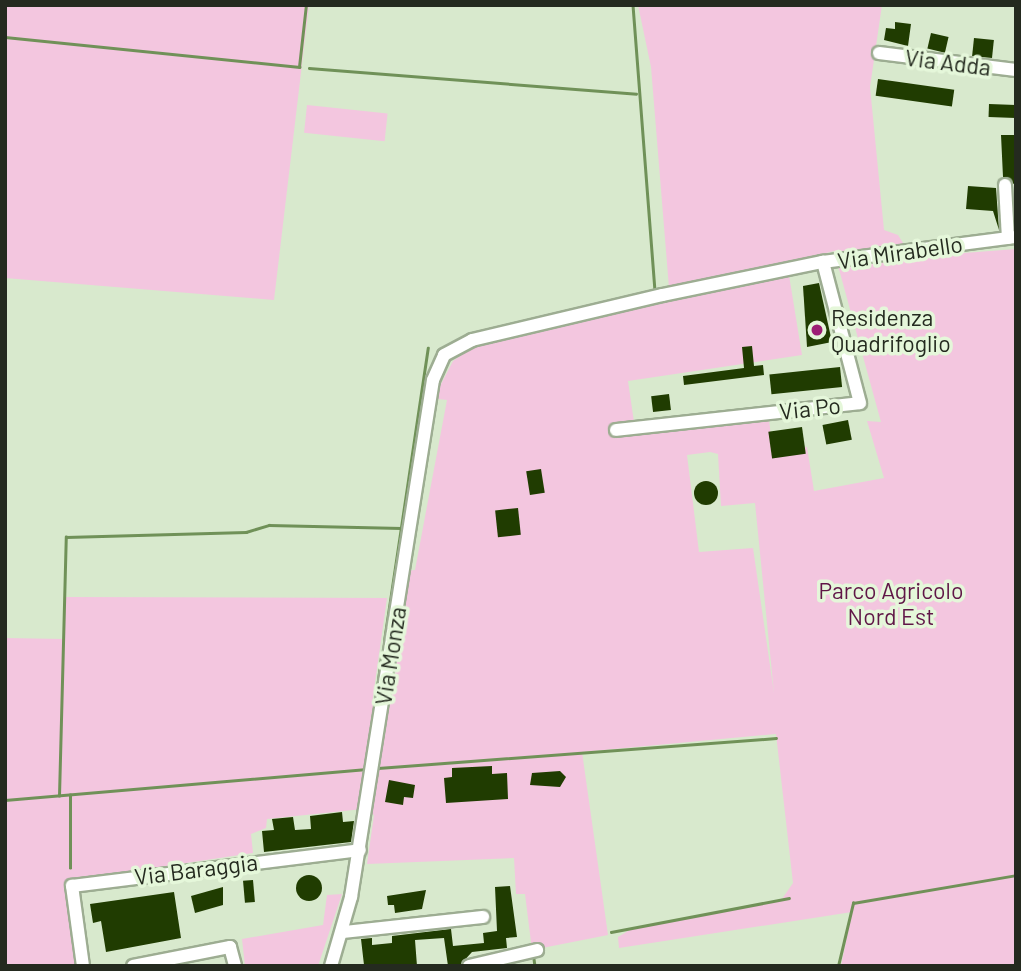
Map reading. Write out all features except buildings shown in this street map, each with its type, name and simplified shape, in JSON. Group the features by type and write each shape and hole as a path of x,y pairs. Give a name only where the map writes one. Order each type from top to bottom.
{"street":[{"name":"Via Adda","path":"879,53 1016,70"},
{"path":"1005,185 1013,238"},
{"name":"Via Mirabello","path":"450,349 472,340 823,262 1013,238"},
{"name":"Via Po","path":"616,430 860,402 823,262"},
{"name":"Via Monza","path":"331,966 344,932 360,850 433,380 450,349"},
{"name":"Via Baraggia","path":"83,966 72,886 360,850"},
{"path":"344,932 483,917"},
{"path":"132,966 230,947 235,966"},
{"path":"469,966 537,950"}],"green space":[{"path":"5,5 309,5 274,300 5,278"},
{"name":"Parco Agricolo Nord Est","path":"638,5 882,5 870,87 884,230 898,235 912,257 1016,249 1016,966 841,966 852,912 619,948 618,937 633,928 782,899 793,883 776,734 582,752 608,935 532,950 525,894 516,894 514,858 367,864 374,815 363,809 267,819 266,828 251,834 253,853 66,881 80,966 5,966 5,638 63,639 66,597 387,598 372,704 379,704 405,571 415,570 447,400 438,399 440,386 453,361 476,345 670,300 651,67","holes":["834,251 881,422 867,421 884,478 814,491 807,447 773,452 768,412 635,429 628,381 802,355 787,263","710,452 718,454 721,506 755,503 774,693 753,548 699,552 687,455"]},
{"path":"307,105 388,113 385,141 304,133"},
{"path":"342,894 318,966 245,966 242,939 323,925 327,895"}],"waterway":[{"path":"5,37 299,67 306,5"},
{"path":"633,5 655,290"},
{"path":"309,68 636,94"},
{"path":"384,641 428,348"},
{"path":"59,796 66,537 246,532 269,525 401,528"},
{"path":"372,727 381,657"},
{"path":"378,768 776,738"},
{"path":"5,800 367,769"},
{"path":"70,795 70,868"},
{"path":"838,966 853,903 1016,875"},
{"path":"611,932 789,898"},
{"path":"534,959 535,966"}],"place":[{"name":"Residenza Quadrifoglio","path":"817,330"}]}
